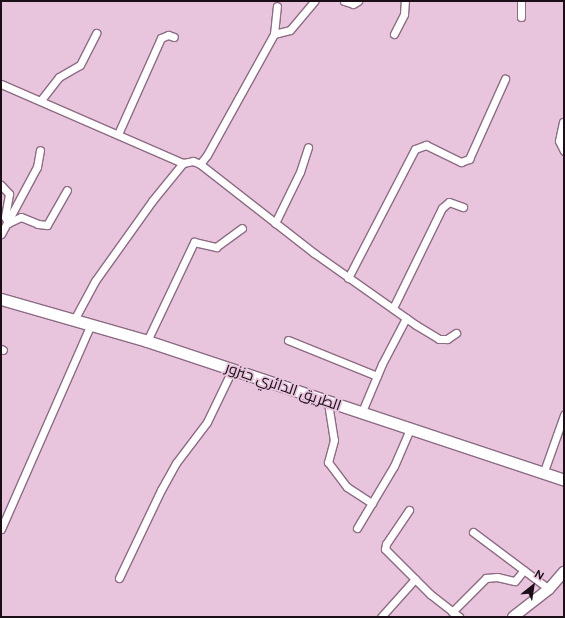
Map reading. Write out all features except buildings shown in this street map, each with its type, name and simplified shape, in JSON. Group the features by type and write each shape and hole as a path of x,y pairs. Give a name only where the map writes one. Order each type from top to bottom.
{"main road":[{"name":"الطريق الدائري جنزور","path":"1,299 90,326 147,341 328,404 410,429 564,480"}],"street":[{"path":"274,34 290,30 314,1"},
{"path":"344,1 353,4 358,1"},
{"path":"394,34 404,14 405,1"},
{"path":"521,1 521,17"},
{"path":"200,164 224,126 274,34 277,6"},
{"path":"41,100 59,76 80,65 96,33"},
{"path":"118,134 161,38 168,35 174,36"},
{"path":"348,278 414,149 426,145 461,162 469,159 505,79"},
{"path":"1,84 41,100 183,163 193,161 200,164 348,278 406,318 439,339 447,339 456,333"},
{"path":"563,122 559,141 564,151"},
{"path":"275,223 300,172 308,147"},
{"path":"1,234 38,167 40,150"},
{"path":"74,320 107,263 144,211 183,163"},
{"path":"1,185 9,194 5,217 8,223"},
{"path":"8,223 21,217 38,224 47,225 67,190"},
{"path":"393,308 442,208 449,202 462,207"},
{"path":"147,341 193,243 196,242 216,248 242,228"},
{"path":"362,414 377,376 406,318"},
{"path":"1,529 90,326"},
{"path":"288,340 377,376"},
{"path":"119,578 161,490 192,438 206,422 232,370"},
{"path":"328,404 334,440 328,462 347,487 372,503"},
{"path":"543,474 564,415"},
{"path":"357,528 399,455 410,429"},
{"path":"409,510 385,547 415,579 459,617"},
{"path":"473,532 549,589"},
{"path":"452,612 486,578 497,577 515,581 524,570"},
{"path":"513,617 549,589 564,572"},
{"path":"380,617 415,579"}]}
